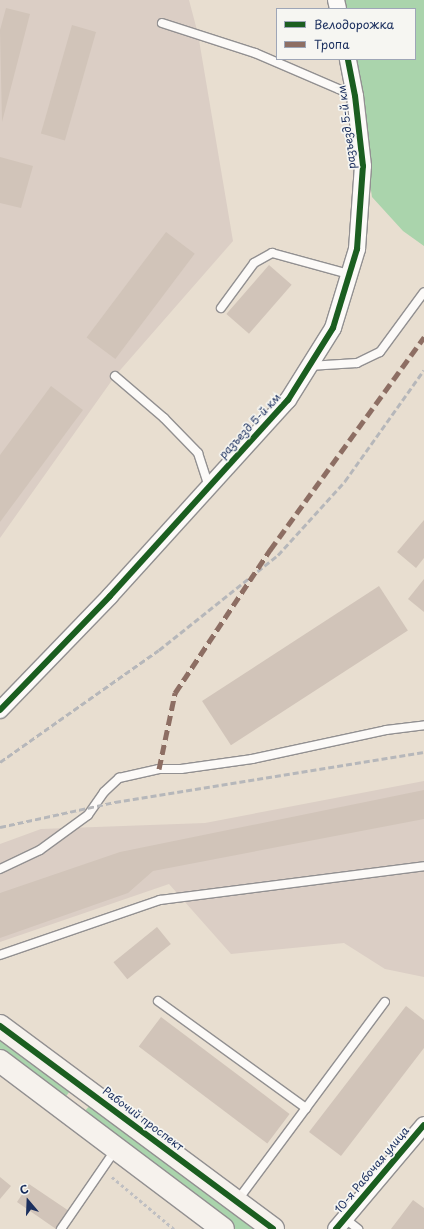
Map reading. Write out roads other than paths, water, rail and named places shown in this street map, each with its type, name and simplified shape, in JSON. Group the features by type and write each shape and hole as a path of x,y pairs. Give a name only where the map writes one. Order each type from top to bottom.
{"street":[{"name":"разъезд 5-й км","path":"0,710 110,596 288,400 333,328 357,250 363,166 355,96 348,60"},
{"name":"Рабочий проспект","path":"0,1026 273,1229"},
{"path":"0,1061 223,1229"},
{"name":"10-я Рабочая улица","path":"340,1224 424,1125"}],"lane":[{"path":"162,23 256,53 355,96"},
{"path":"221,308 254,263 272,253 349,274"},
{"path":"309,366 357,363 380,352 424,292"},
{"path":"114,376 164,418 198,454 209,486"},
{"path":"0,869 40,850 88,815 104,792 119,778 159,769 182,769 252,759 386,730 424,725"},
{"path":"0,955 160,900 424,866"},
{"path":"158,1002 306,1108"},
{"path":"236,1201 385,1002"},
{"path":"61,1229 117,1148"},
{"path":"340,1224 358,1229"}],"railway":[{"path":"0,762 159,650 278,555 345,481 424,370"},
{"path":"0,827 115,802 424,752"}]}
